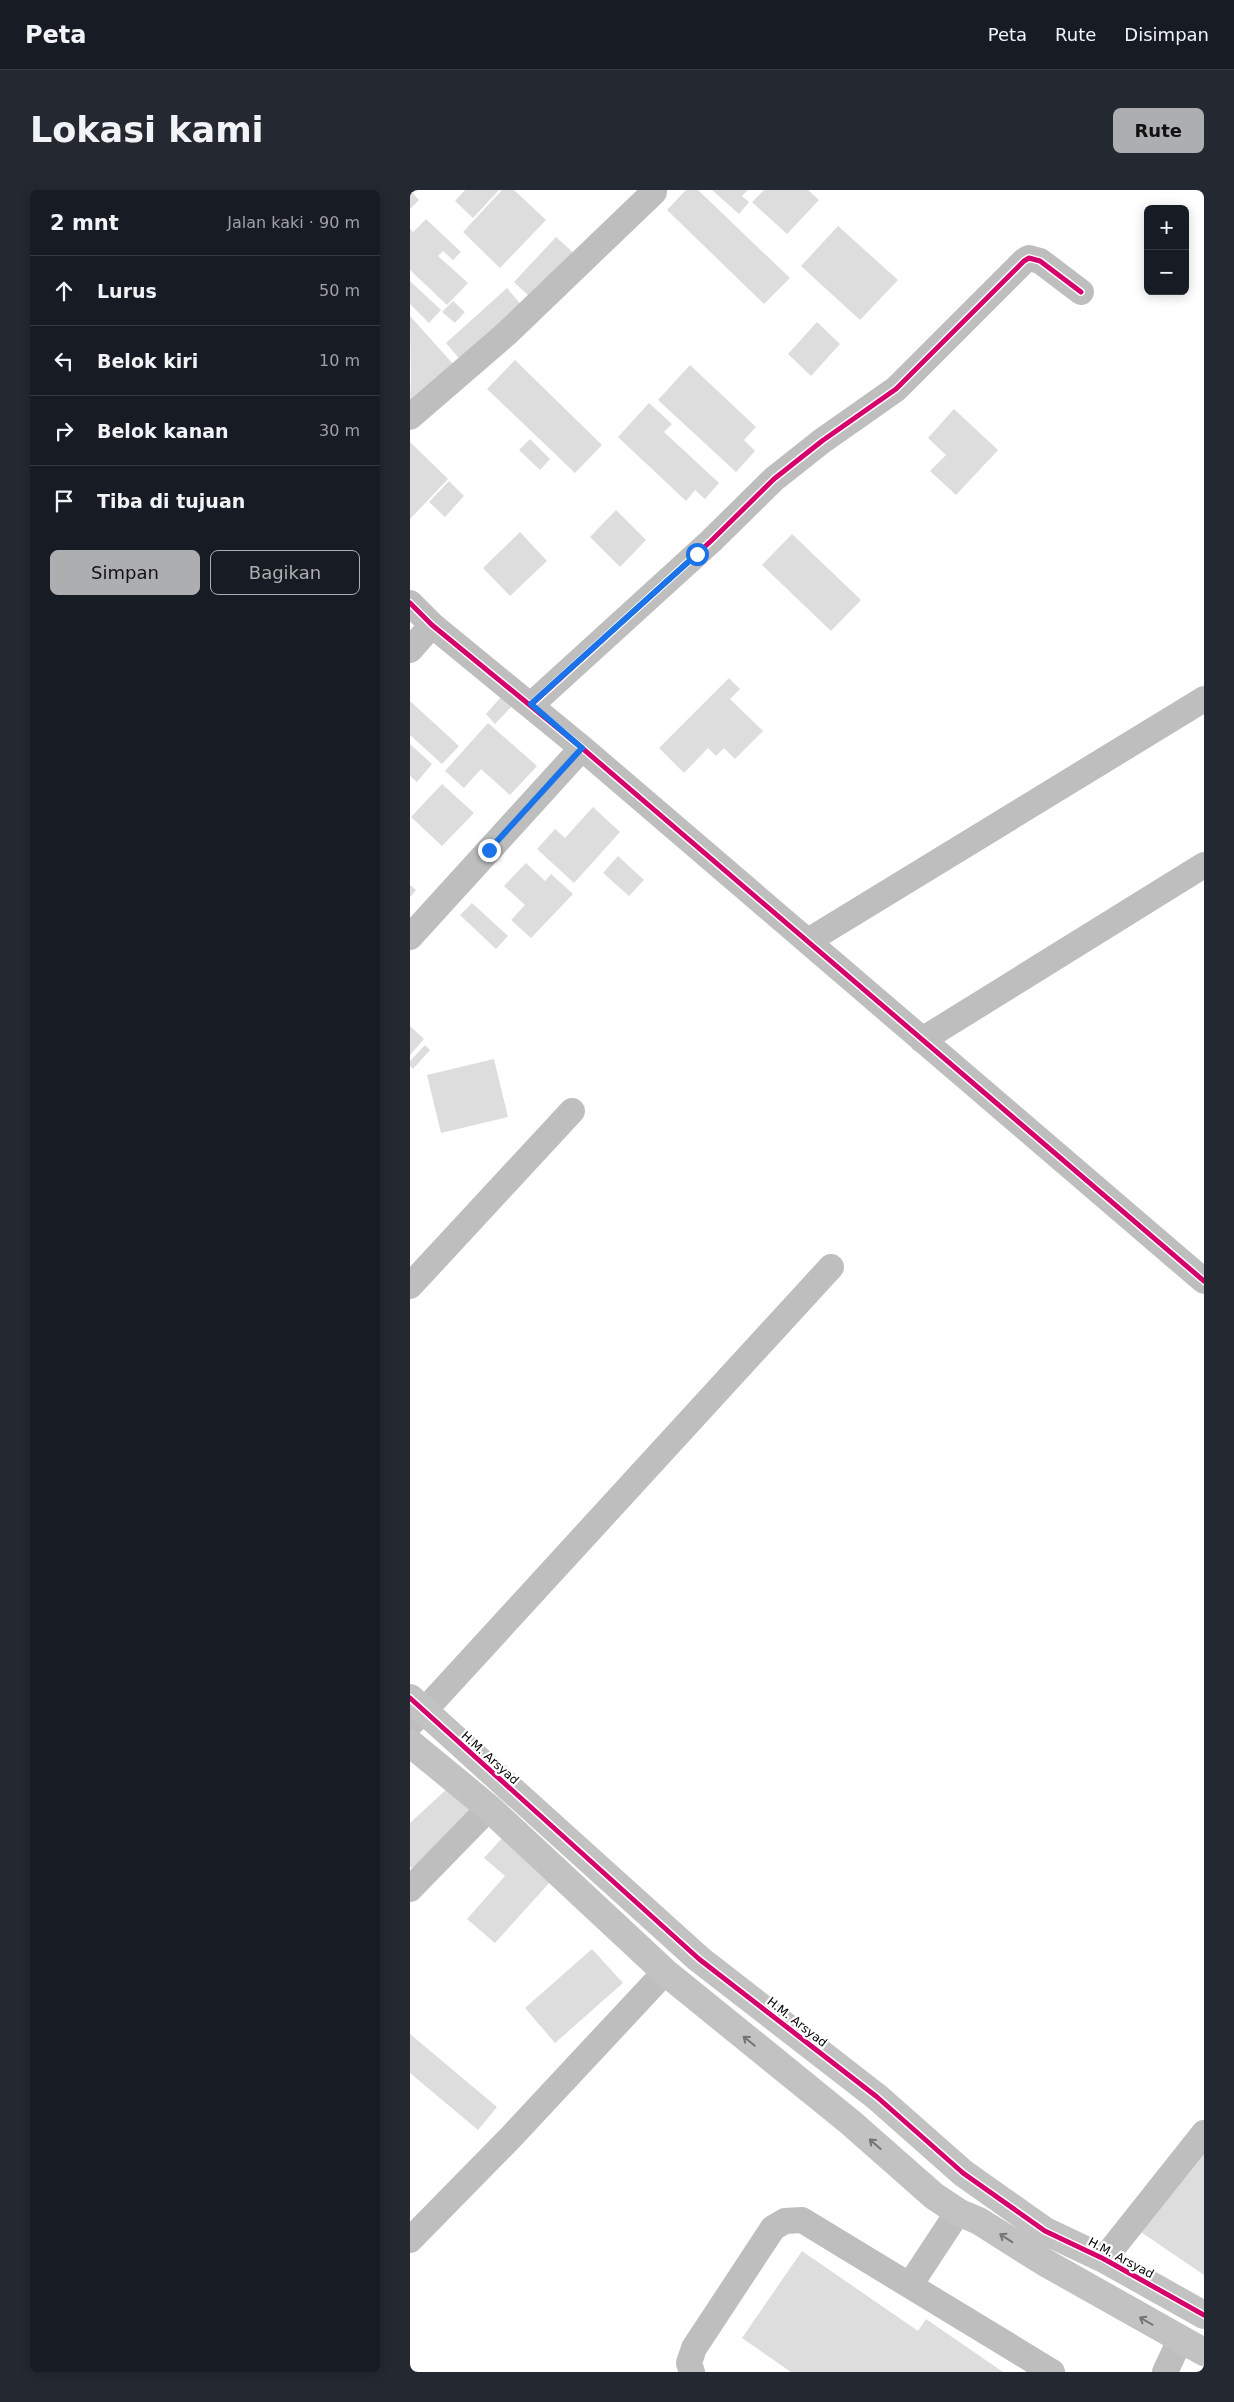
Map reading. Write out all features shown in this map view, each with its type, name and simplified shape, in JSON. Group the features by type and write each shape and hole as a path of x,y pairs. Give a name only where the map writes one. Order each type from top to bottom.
{"street":[{"path":"410,417 506,334 654,192"},
{"path":"531,704 711,541 774,479 896,389 1029,258 1040,262 1081,292"},
{"path":"410,603 432,625 531,704 1204,1281"},
{"path":"410,650 432,625"},
{"path":"808,941 1204,699"},
{"path":"410,937 582,748"},
{"path":"922,1040 1204,865"},
{"path":"410,1286 572,1111"},
{"path":"415,1711 831,1267"},
{"name":"H.M. Arsyad","path":"415,1711 699,1959 877,2097 963,2173 1045,2231 1104,2259 1204,2315"},
{"path":"410,1743 489,1808 665,1972 850,2122 934,2196 958,2212 980,2221 1044,2262 1204,2352"},
{"path":"410,1889 489,1808"},
{"path":"410,2240 512,2136 665,1972"},
{"path":"1104,2259 1204,2133"},
{"path":"910,2286 958,2212"},
{"path":"692,2372 689,2363 694,2348 773,2228 786,2221 802,2220 1052,2372"},
{"path":"1165,2372 1180,2340"}],"building":[{"path":"410,190 419,200 410,209"},
{"path":"465,190 499,190 473,218 455,201"},
{"path":"502,190 514,190 546,220 500,268 463,232"},
{"path":"686,190 698,190 790,278 764,304 667,210"},
{"path":"712,190 748,190 742,196 749,202 739,214"},
{"path":"764,190 808,190 819,200 787,234 752,202"},
{"path":"426,219 461,252 453,260 443,251 438,256 468,283 447,305 410,270 410,229 413,232"},
{"path":"838,226 898,280 860,320 801,266"},
{"path":"556,237 576,255 533,300 514,282"},
{"path":"410,281 441,310 429,323 410,304"},
{"path":"507,288 524,308 463,363 446,343"},
{"path":"453,301 465,312 455,323 442,312"},
{"path":"410,316 454,365 410,405 411,379"},
{"path":"817,322 840,344 811,376 788,354"},
{"path":"515,360 602,445 575,473 487,389"},
{"path":"690,365 756,427 744,440 755,451 736,472 658,400"},
{"path":"649,403 672,424 664,432 719,483 705,499 695,490 686,501 618,437"},
{"path":"954,409 998,450 956,495 930,471 946,455 928,438"},
{"path":"530,439 550,459 540,470 519,450"},
{"path":"410,442 448,479 410,519"},
{"path":"449,481 464,496 445,517 429,502"},
{"path":"616,510 646,540 620,567 590,537"},
{"path":"520,532 547,561 510,596 483,568"},
{"path":"792,534 861,600 831,631 762,565"},
{"path":"729,678 740,689 730,699 763,731 735,759 724,748 716,756 708,748 684,773 659,748"},
{"path":"502,696 512,706 495,724 486,714"},
{"path":"410,701 459,746 442,764 410,735"},
{"path":"488,723 537,766 510,795 481,769 464,788 445,771"},
{"path":"410,744 432,764 417,782 410,776"},
{"path":"442,784 474,813 442,846 411,817"},
{"path":"593,807 620,832 574,883 537,849 555,829 565,838"},
{"path":"618,856 644,880 629,896 603,873"},
{"path":"526,863 545,881 551,874 573,894 531,938 511,920 525,905 504,886"},
{"path":"410,885 416,890 410,897"},
{"path":"472,903 508,936 496,949 460,915"},
{"path":"410,1026 424,1039 410,1055"},
{"path":"425,1045 430,1050 413,1069 410,1066 410,1061"},
{"path":"494,1059 508,1117 441,1133 427,1075"},
{"path":"449,1787 474,1815 413,1870 410,1866 410,1823"},
{"path":"502,1838 551,1881 495,1943 467,1919 505,1876 484,1858"},
{"path":"592,1949 623,1983 555,2043 525,2008"},
{"path":"410,2034 497,2107 478,2130 410,2073"},
{"path":"1204,2145 1204,2275 1138,2230"},
{"path":"802,2251 918,2331 926,2319 1003,2372 791,2372 742,2338"}],"cycle path":[{"path":"531,705 711,541 774,479 822,441 896,389 1024,261 1029,258 1040,261 1081,292"},
{"path":"410,603 432,625 582,748 1204,1281"},
{"path":"410,1698 699,1959 877,2097 963,2173 1045,2231 1104,2259 1204,2315"}],"route":[{"path":"489,850 582,748 531,704 697,554"}]}
